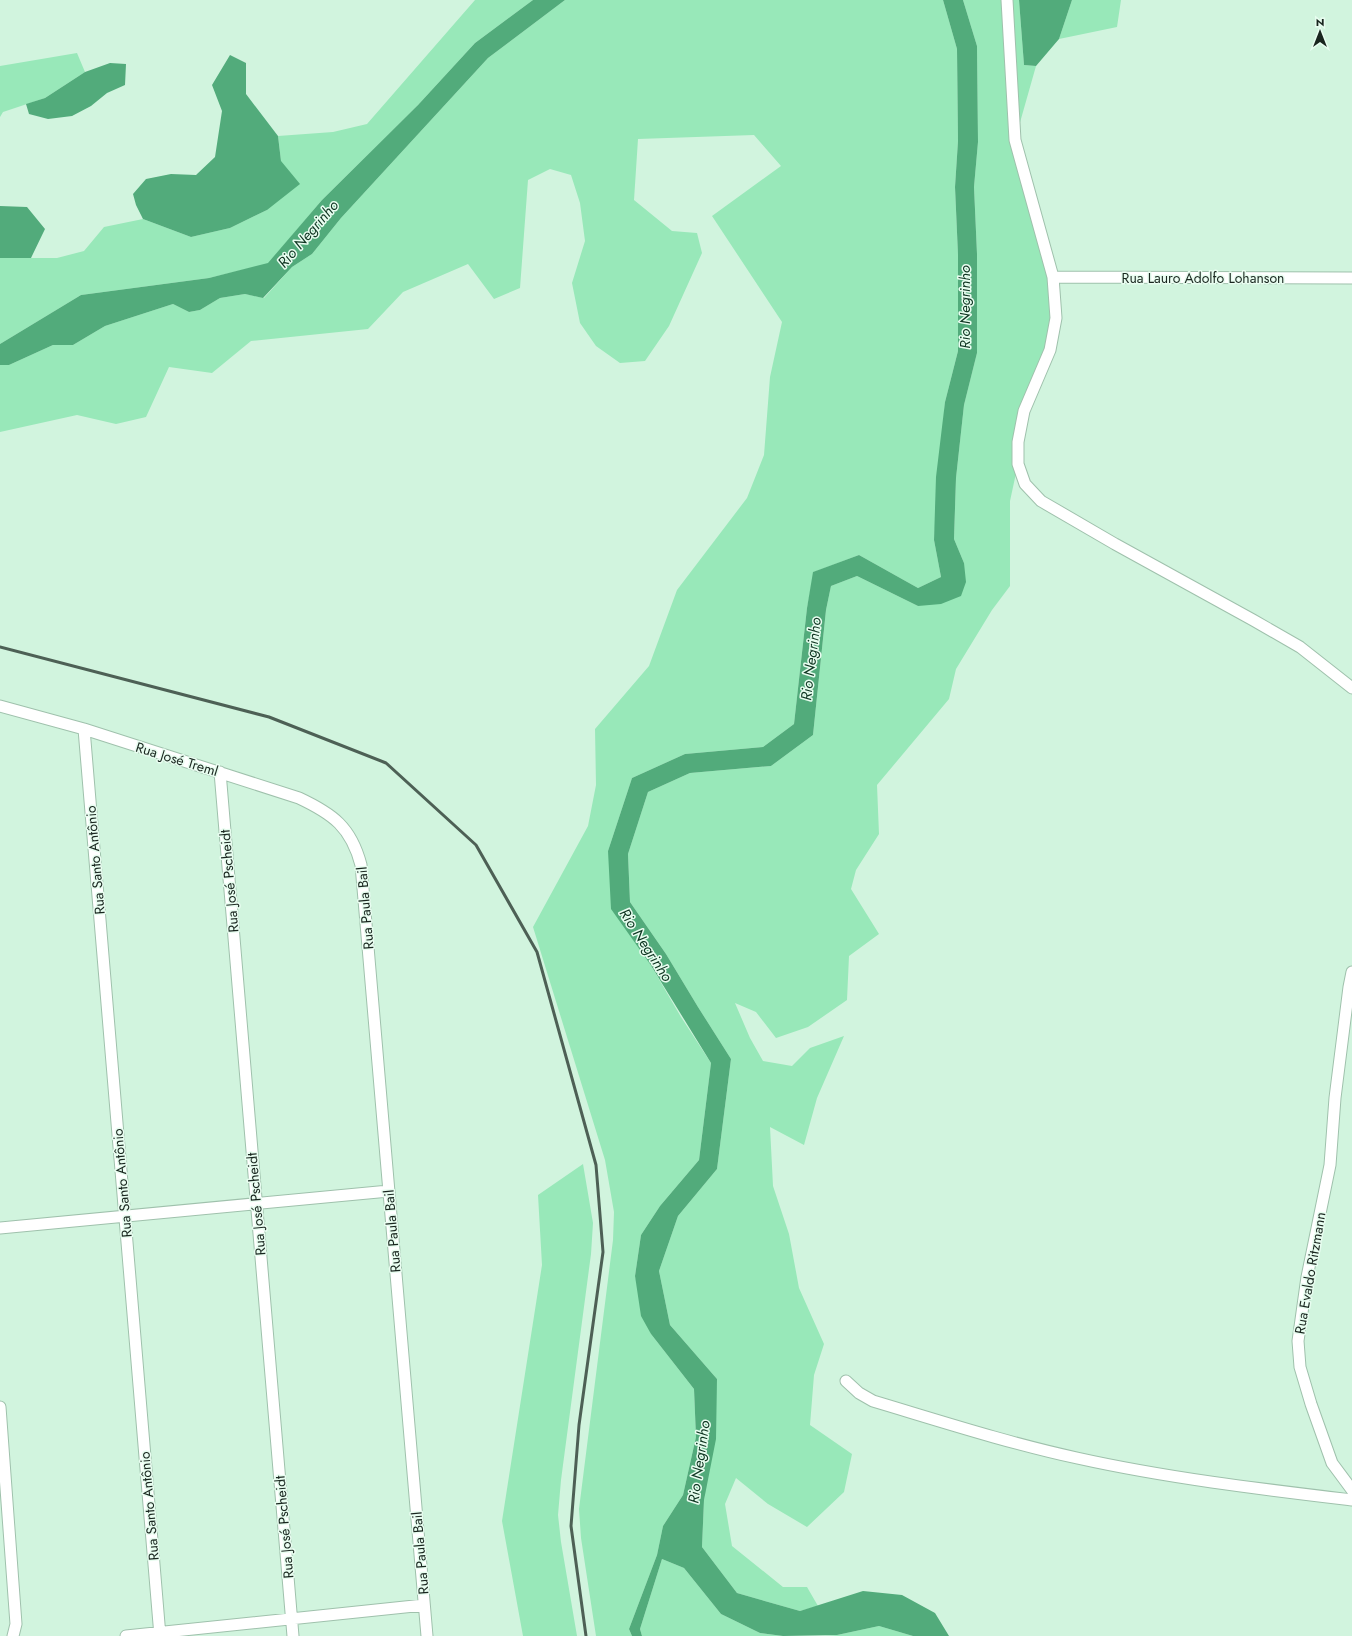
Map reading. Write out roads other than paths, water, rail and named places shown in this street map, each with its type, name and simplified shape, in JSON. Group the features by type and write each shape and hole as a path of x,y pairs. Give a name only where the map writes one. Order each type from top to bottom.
{"street":[{"path":"1007,0 1015,140 1053,277 1056,318 1050,350 1024,411 1018,442 1018,464 1025,484 1041,501 1300,647 1352,688"},
{"name":"Rua Lauro Adolfo Lohanson","path":"1053,277 1352,278"},
{"name":"Rua José Treml","path":"0,706 84,730 278,791 318,807 332,816 345,829"},
{"name":"Rua Santo Antônio","path":"84,730 160,1634"},
{"name":"Rua José Pscheidt","path":"220,772 293,1636"},
{"name":"Rua Paula Bail","path":"345,829 352,839 362,865 427,1636"},
{"name":"Rua Evaldo Ritzmann","path":"1352,972 1335,1098 1330,1165 1307,1277 1298,1341 1300,1366 1311,1404 1332,1463 1352,1490"},
{"path":"0,1228 389,1191"},
{"path":"846,1381 859,1393 873,1401 972,1431 1076,1458 1226,1485 1352,1500"},
{"path":"0,1407 2,1452 16,1624 14,1636"},
{"path":"126,1636 160,1634 291,1618 424,1605"},
{"path":"16,1624 22,1636"}],"water":[{"name":"Rio Negrinho","path":"533,0 565,0 488,58 341,218 312,254 292,267 263,298 245,294 220,298 200,310 189,312 173,304 105,326 73,345 53,345 9,365 0,365 0,344 81,295 209,278 268,263 322,200 418,105 475,43"},
{"name":"Rio Negrinho","path":"943,0 963,0 977,46 978,142 974,187 977,254 977,353 964,405 956,478 954,539 964,563 966,582 961,596 941,604 918,606 857,576 831,586 826,610 813,735 771,766 690,773 648,792 628,854 630,902 666,954 731,1059 717,1169 678,1216 659,1271 670,1325 717,1379 716,1439 704,1500 702,1547 737,1593 800,1611 863,1591 902,1595 935,1613 949,1636 913,1636 879,1626 837,1635 783,1636 760,1633 721,1614 684,1568 662,1559 640,1629 642,1636 632,1636 629,1629 657,1555 663,1526 683,1495 696,1437 694,1389 651,1334 641,1316 635,1276 641,1235 660,1206 699,1160 711,1063 650,964 611,909 608,851 632,778 685,754 763,747 794,724 807,608 813,572 859,555 918,588 941,577 934,540 936,477 945,402 958,351 958,255 955,187 958,141 957,49"},
{"path":"1019,0 1072,0 1059,39 1036,66 1024,65"},
{"path":"230,55 246,63 246,94 278,136 281,161 300,184 267,210 230,228 191,237 143,219 136,205 133,194 146,179 171,174 196,175 215,157 222,111 212,85"},
{"path":"110,63 126,64 125,85 107,93 91,106 72,116 48,119 29,114 26,104 45,98 85,72"},
{"path":"0,206 27,207 45,229 31,258 0,258"}],"railway":[{"path":"0,647 269,717 386,763 476,845 537,952 596,1165 603,1252 579,1425 571,1526 586,1636"}]}
